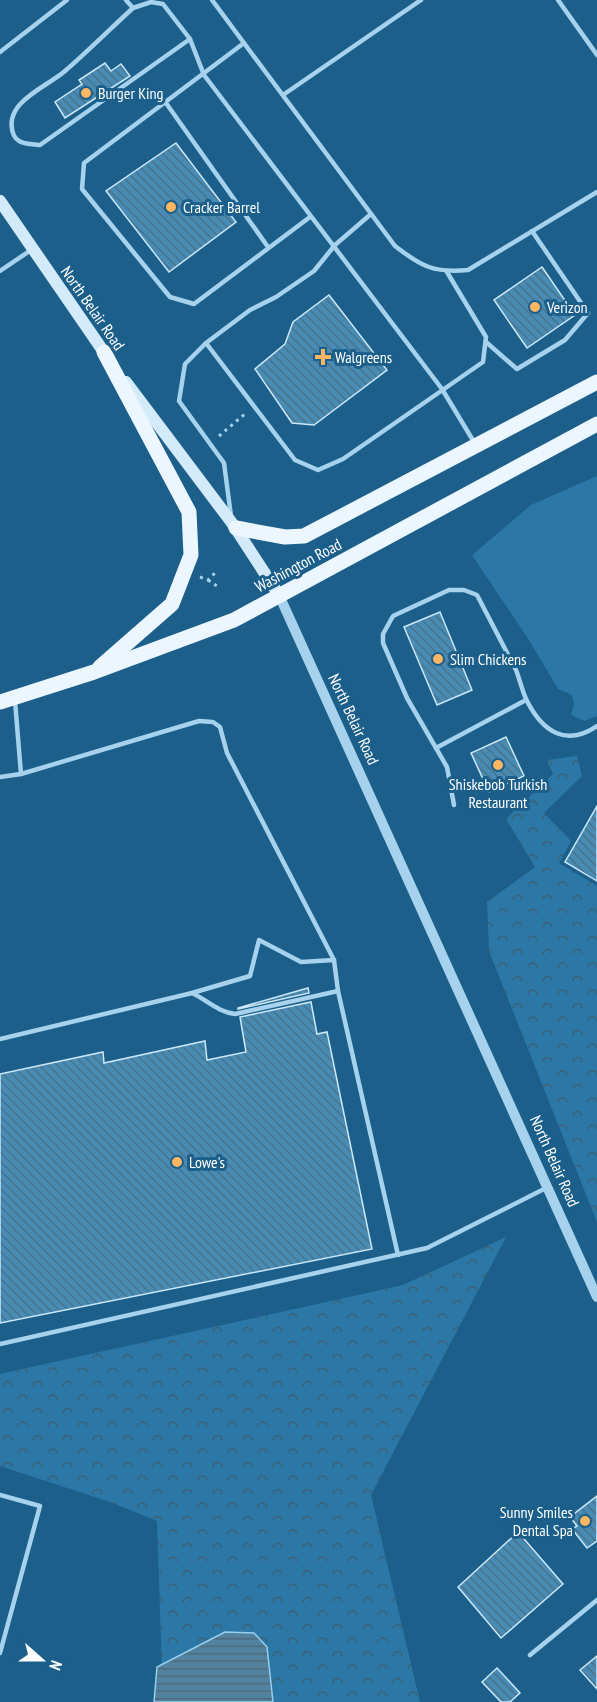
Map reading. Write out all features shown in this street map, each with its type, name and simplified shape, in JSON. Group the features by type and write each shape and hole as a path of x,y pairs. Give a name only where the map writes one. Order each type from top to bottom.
{"main road":[{"name":"North Belair Road","path":"0,201 31,250 104,352 234,526 279,595"},
{"path":"94,672 172,604 191,555 189,512 104,352"},
{"name":"Washington Road","path":"234,526 285,537 304,536 597,382"},
{"name":"Washington Road","path":"7,700 94,672 234,620 597,424"}],"street":[{"name":"North Belair Road","path":"279,595 597,1297"}],"lane":[{"path":"0,52 67,0"},
{"path":"126,0 133,8"},
{"path":"212,0 395,246 422,266 447,272 468,270 597,192"},
{"path":"283,95 421,0"},
{"path":"558,0 597,55"},
{"path":"190,39 40,145 24,144 14,136 11,123 16,110 27,97 63,73 133,8 151,2 164,4 190,39 204,75 442,389 475,445"},
{"path":"244,43 84,163 82,189 170,297 195,304 268,246 310,217"},
{"path":"166,103 268,246"},
{"path":"234,526 224,463 179,400 185,364 206,344 250,310 276,297 314,271 335,245 371,214"},
{"path":"486,342 517,369 565,340 588,313 532,231"},
{"path":"0,271 31,250"},
{"path":"206,344 295,460 318,470 343,459 483,362 486,337 447,272"},
{"path":"454,805 447,767 407,698 383,643 383,634 393,616 449,590 464,590 477,595 517,673 526,700 542,723 562,737 582,736 597,726"},
{"path":"7,700 21,774"},
{"path":"436,748 526,700"},
{"path":"0,777 21,774 199,721 213,722 220,727 227,753 334,960 338,991 398,1255"},
{"path":"0,1039 192,993 250,976 259,940 301,962 334,960"},
{"path":"192,993 207,1000 222,1012 235,1014 338,991"},
{"path":"0,1344 427,1248 548,1186"},
{"path":"0,1495 40,1506 0,1653"},
{"path":"530,1655 597,1600"}],"path":[{"path":"218,437 254,406"},
{"path":"208,580 217,571"},
{"path":"195,576 208,580 220,588"}],"green space":[{"path":"597,476 597,716 584,721 571,715 574,704 572,695 558,689 529,640 472,555 531,505"},
{"path":"577,756 582,776 544,813 571,841 559,863 597,886 597,1222 489,951 487,902 535,867 506,819 553,774 547,760"},
{"path":"506,1237 371,1495 420,1702 163,1702 157,1521 110,1502 0,1466 0,1374 403,1285"}],"shaded area":[{"path":"225,1632 254,1633 267,1647 273,1702 154,1702 157,1667"}],"building":[{"name":"Burger King","path":"105,63 111,71 121,64 130,76 65,118 55,102 82,84 79,80"},
{"name":"Cracker Barrel","path":"176,143 236,222 169,272 106,191"},
{"name":"Verizon","path":"542,267 575,315 527,348 494,300"},
{"name":"Walgreens","path":"329,295 387,370 314,425 292,423 255,369 285,344 293,322"},
{"name":"Slim Chickens","path":"440,612 472,690 437,705 404,627"},
{"name":"Shiskebob Turkish Restaurant","path":"506,737 524,776 489,792 471,753"},
{"path":"597,806 597,881 565,862"},
{"path":"308,988 309,993 238,1009 238,1008"},
{"name":"Lowe's","path":"311,1002 317,1034 327,1032 372,1249 0,1323 0,1074 103,1052 104,1063 205,1041 207,1060 246,1052 240,1017"},
{"name":"Sunny Smiles Dental Spa","path":"597,1496 597,1541 587,1548 572,1529 577,1526 570,1517"},
{"path":"518,1532 563,1584 501,1638 458,1587"},
{"path":"597,1656 597,1689 580,1670"},
{"path":"497,1668 520,1693 510,1702 501,1702 482,1682"}],"place":[{"name":"Burger King","path":"86,93"},
{"name":"Cracker Barrel","path":"171,207"},
{"name":"Verizon","path":"535,307"},
{"name":"Walgreens","path":"323,357"},
{"name":"Slim Chickens","path":"438,659"},
{"name":"Shiskebob Turkish Restaurant","path":"498,765"},
{"name":"Lowe's","path":"177,1162"},
{"name":"Sunny Smiles Dental Spa","path":"585,1521"}]}
